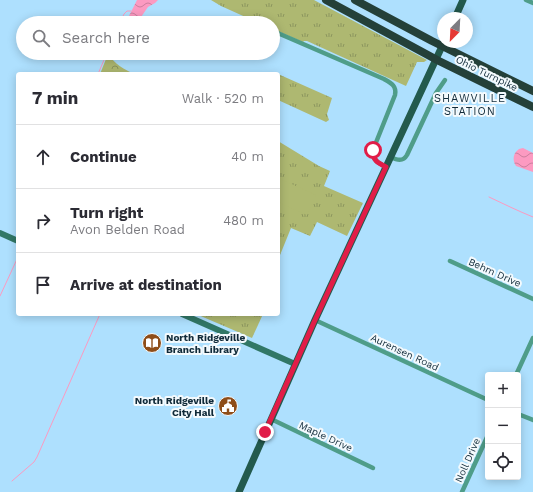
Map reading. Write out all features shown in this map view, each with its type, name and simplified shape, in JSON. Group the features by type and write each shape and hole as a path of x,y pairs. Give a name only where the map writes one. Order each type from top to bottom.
{"highway":[{"name":"Ohio Turnpike","path":"326,0 439,61 533,107"},
{"name":"Ohio Turnpike","path":"355,0 432,41 533,91"}],"main road":[{"path":"458,12 463,0"},
{"path":"239,492 315,320 441,48"}],"street":[{"path":"526,0 533,3"},
{"path":"280,34 384,79 394,86 396,90 395,95 373,150 373,156 376,161 386,167"},
{"path":"390,157 400,160 407,155 436,94 445,80"},
{"path":"0,233 16,240"},
{"name":"Behm Drive","path":"450,261 533,299"},
{"path":"187,316 295,364"},
{"name":"Aurensen Road","path":"315,320 485,399"},
{"path":"517,372 533,338"},
{"path":"521,415 533,420"},
{"name":"Maple Drive","path":"271,419 373,468"},
{"name":"Noll Drive","path":"462,492 485,442"}],"green space":[{"path":"211,0 314,0 427,60 424,62 417,62 406,86 307,41 303,42 280,32 280,16 243,16"},
{"path":"106,60 113,60 130,72 101,72"},
{"path":"280,75 332,98 327,114 329,120 326,122 280,101"},
{"path":"280,142 330,171 324,186 363,203 347,236 317,222 310,236 291,228 280,255"},
{"path":"280,179 316,195 307,215 280,203"},
{"path":"201,316 262,316 252,338"}],"water":[{"path":"137,0 158,0 148,7 142,16 129,16"},
{"path":"523,148 533,153 533,172 516,166 515,164 515,152"}],"waterway":[{"path":"123,16 127,11 131,11"},
{"path":"99,72 104,60"},
{"path":"489,197 533,217"},
{"path":"0,296 16,261"},
{"path":"12,481 34,462 37,457 99,316"}],"place":[{"name":"North Ridgeville Branch Library","path":"152,343"},
{"name":"North Ridgeville City Hall","path":"228,406"}],"district":[{"name":"SHAWVILLE STATION","path":"470,104"}],"route":[{"path":"265,432 386,167 376,161 373,156 373,150"}]}
